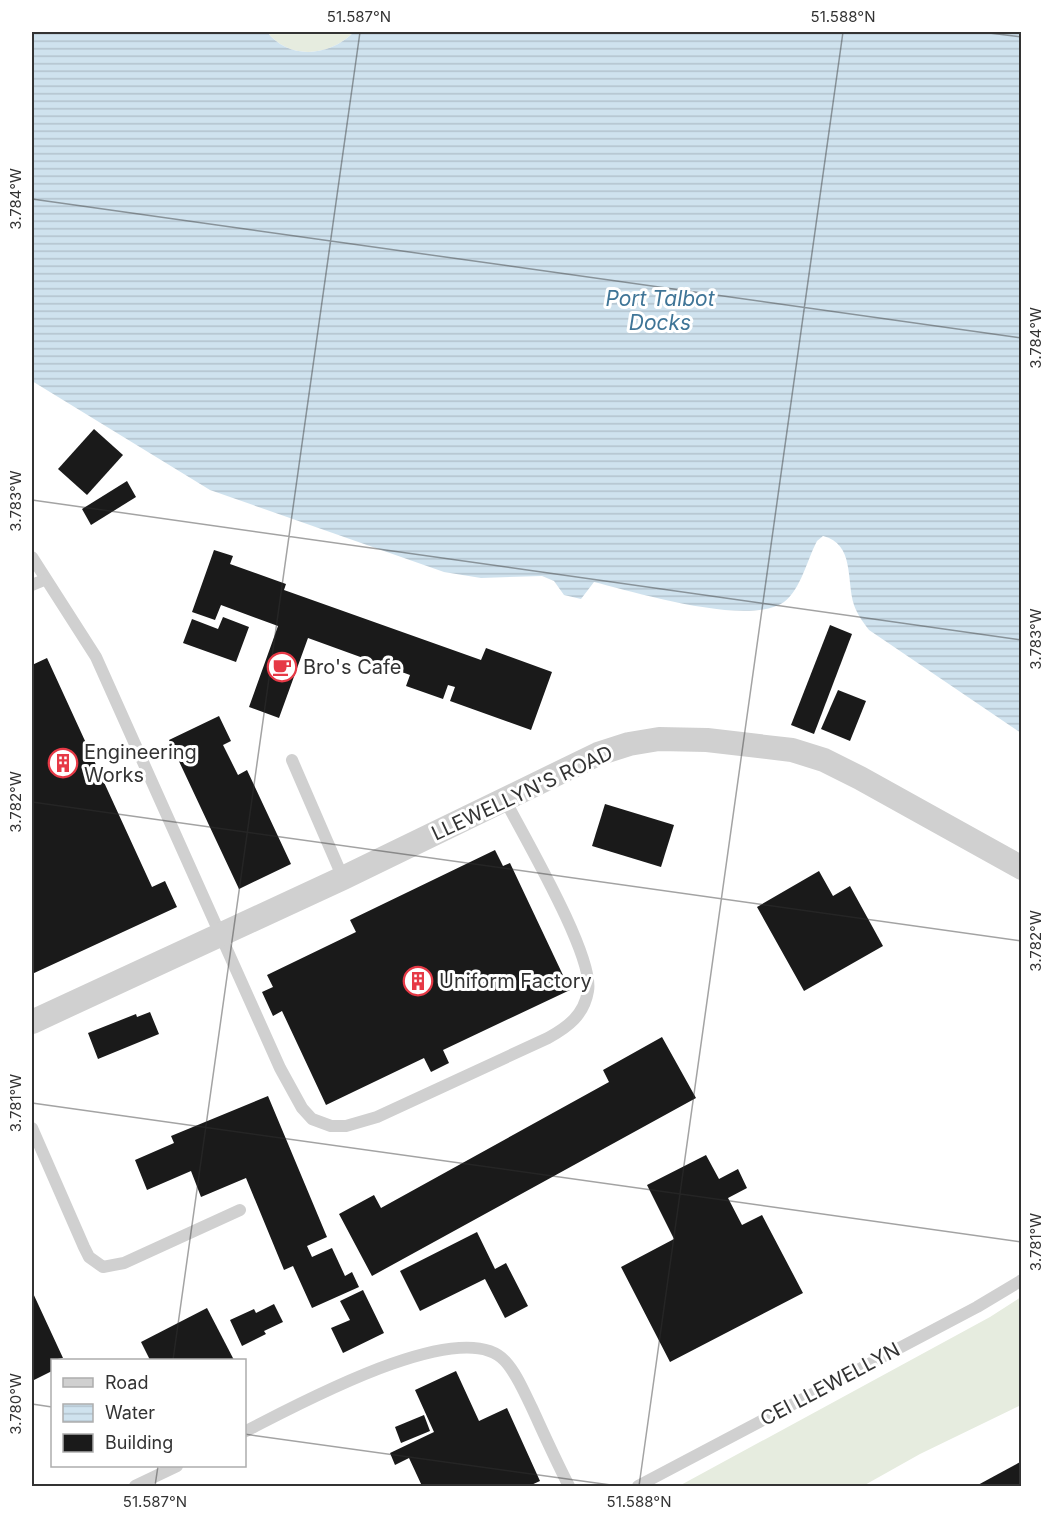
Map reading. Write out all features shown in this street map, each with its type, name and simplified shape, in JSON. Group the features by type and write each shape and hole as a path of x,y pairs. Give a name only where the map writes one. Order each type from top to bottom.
{"street":[{"name":"LLEWELLYN'S ROAD","path":"32,1022 343,878 598,754 643,740 682,738 774,746 824,760 861,778 1022,868"}],"lane":[{"path":"32,557 44,580 96,657 280,1068 302,1108 312,1119 321,1124 346,1126 377,1117 548,1038 566,1028 577,1017 587,998 589,976 580,946 504,798"},
{"path":"32,585 44,580"},
{"path":"292,760 343,878"},
{"path":"32,1128 89,1257 103,1267 123,1263 240,1210"},
{"name":"CEI LLEWELLYN","path":"638,1486 977,1307 1022,1280"},
{"path":"246,1431 395,1361 424,1353 469,1347 488,1349 506,1361 518,1379 569,1486"},
{"path":"135,1486 175,1467"}],"shaded area":[{"path":"267,32 354,32 333,46 309,52 286,47"},
{"path":"1021,1297 1021,1405 920,1454 863,1486 679,1486 990,1317"}],"water":[{"name":"Port Talbot Docks","path":"32,32 267,32 286,47 309,52 333,46 354,32 1021,32 1021,733 869,630 854,605 845,555 833,540 823,536 817,541 795,590 784,602 767,609 745,611 691,605 594,582 581,599 564,595 554,581 542,576 481,578 444,572 210,490 32,381"}],"building":[{"path":"94,429 123,455 87,495 58,469"},
{"path":"127,481 136,497 91,525 82,509"},
{"path":"214,550 233,556 230,564 286,584 284,590 481,660 486,648 552,672 531,730 450,701 455,687 448,685 443,699 406,686 410,675 308,638 279,718 249,707 278,626 221,605 215,620 192,612"},
{"path":"223,617 249,627 236,662 183,643 192,619 218,629"},
{"path":"830,625 852,634 814,734 791,725"},
{"name":"Engineering Works","path":"47,658 152,887 165,881 177,907 32,974 32,665"},
{"path":"838,690 866,701 850,741 821,729"},
{"path":"219,716 231,741 223,745 238,775 247,770 291,864 239,889 169,740"},
{"path":"605,804 674,825 661,867 592,846"},
{"name":"Uniform Factory","path":"495,850 503,866 510,863 570,990 443,1050 449,1063 431,1072 424,1058 326,1105 282,1011 273,1016 262,992 273,987 267,975 356,932 350,920"},
{"path":"819,871 833,896 850,886 883,946 804,991 757,907"},
{"path":"150,1012 159,1034 98,1059 88,1033 136,1014 137,1017"},
{"path":"662,1037 696,1098 372,1276 339,1214 374,1195 381,1208 609,1082 603,1070"},
{"path":"268,1096 327,1237 307,1246 312,1257 332,1248 345,1276 352,1272 359,1287 312,1308 293,1266 284,1270 246,1178 201,1197 191,1171 147,1190 135,1160 174,1143 171,1136"},
{"path":"706,1155 719,1179 738,1169 747,1188 728,1198 742,1225 762,1215 803,1293 670,1362 621,1267 674,1239 647,1185"},
{"path":"477,1232 495,1269 506,1263 528,1306 505,1318 485,1279 420,1311 400,1271"},
{"path":"363,1290 384,1333 343,1353 331,1328 350,1320 340,1301"},
{"path":"32,1291 63,1358 51,1359 51,1372 32,1381"},
{"path":"274,1304 283,1322 264,1331 266,1334 242,1346 230,1320 254,1309 256,1313"},
{"path":"207,1308 233,1359 150,1359 141,1342"},
{"path":"456,1371 479,1421 507,1408 540,1481 529,1486 422,1486 409,1458 395,1465 390,1453 434,1432 415,1390"},
{"path":"424,1415 430,1431 401,1443 395,1427"},
{"path":"1022,1461 1022,1486 976,1486"}],"place":[{"name":"Bro's Cafe","path":"282,667"},
{"name":"Engineering Works","path":"63,763"},
{"name":"Uniform Factory","path":"418,981"}]}
